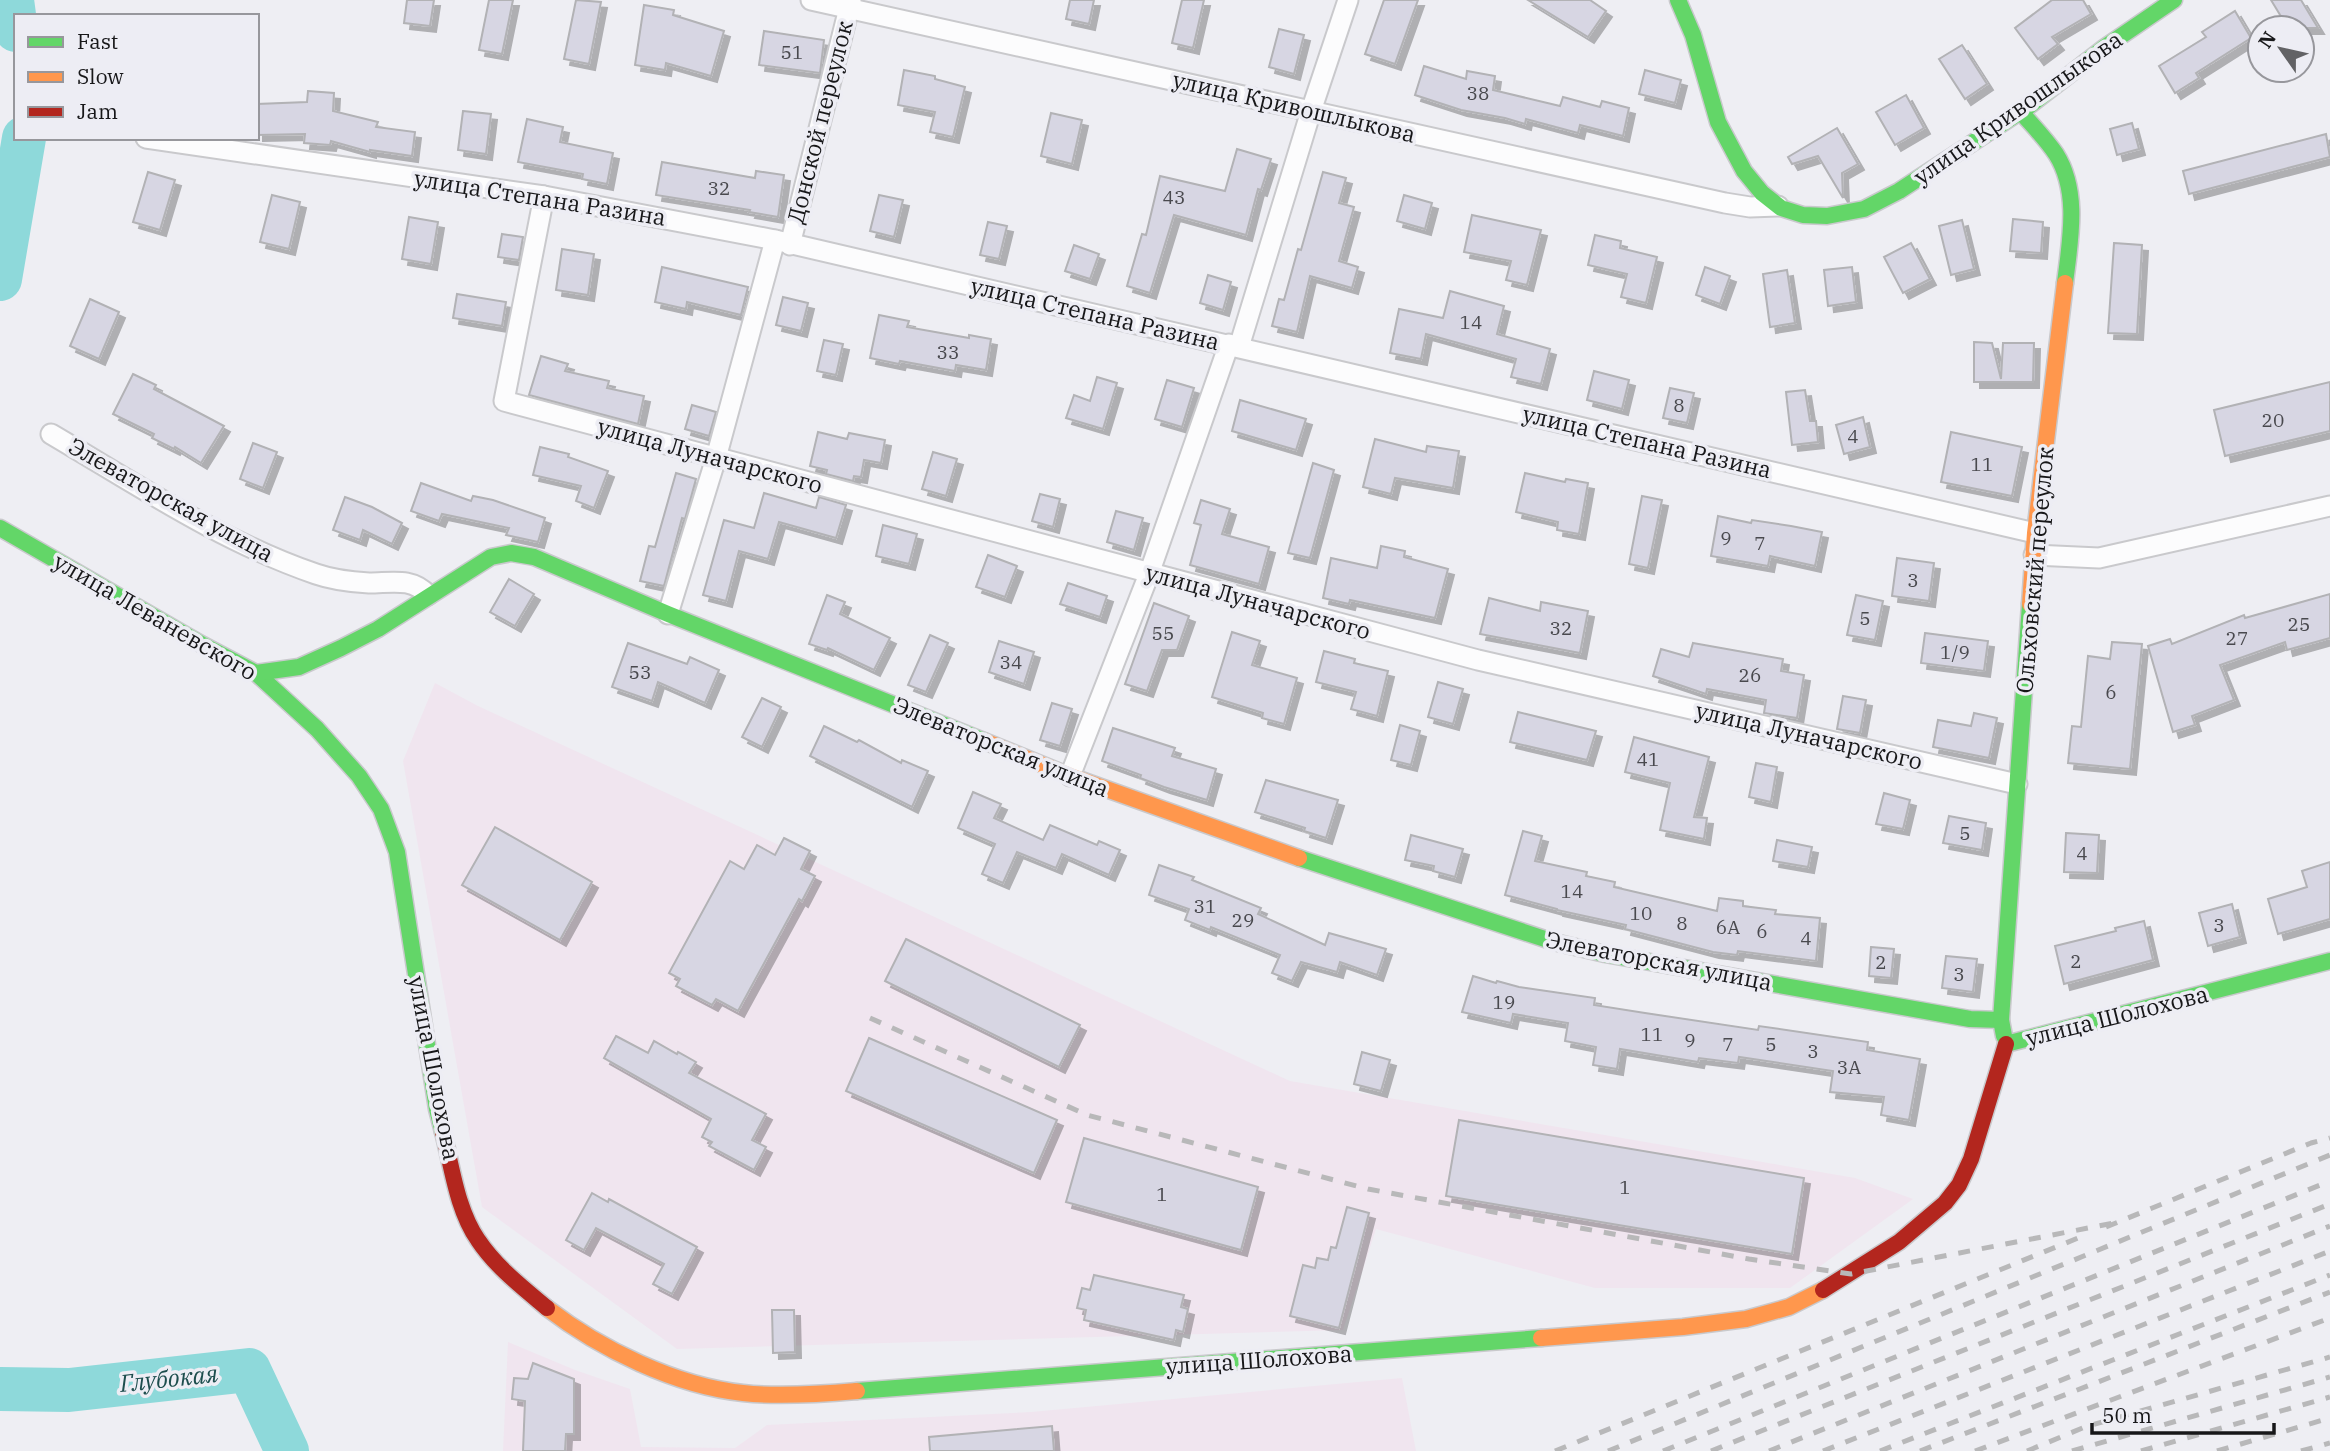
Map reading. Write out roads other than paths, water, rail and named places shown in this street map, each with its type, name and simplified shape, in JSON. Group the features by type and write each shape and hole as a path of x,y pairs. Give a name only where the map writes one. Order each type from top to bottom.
{"street":[{"name":"улица Кривошлыкова","path":"811,0 849,3 1311,111 1725,203 1749,207 1777,206"},
{"path":"1070,776 1234,346 1348,0"},
{"name":"улица Кривошлыкова","path":"1678,0 1701,58 1708,94 1721,132 1740,164 1762,194 1777,206 1798,215 1826,218 1881,202 2021,112 2098,51 2174,0"},
{"name":"Донской переулок","path":"668,614 782,242 849,3"},
{"name":"Ольховский переулок","path":"2006,1044 2001,1020 2035,533 2071,234 2072,203 2067,178 2059,158 2021,112"},
{"name":"улица Степана Разина","path":"160,140 544,196 782,242 2035,533"},
{"name":"улица Луначарского","path":"544,196 504,401 1478,660 2017,784"},
{"name":"Элеваторская улица","path":"51,434 182,511 284,563 331,579 409,583 421,587 428,596 491,557 510,553 534,557 1070,776 1318,865 1554,942 1605,954 1956,1016 2001,1020"},
{"path":"2034,555 2099,558 2330,506"},
{"name":"улица Леваневского","path":"0,528 256,673 317,729 359,776 381,809 397,852"},
{"path":"256,673 299,667 378,629 428,596"},
{"name":"улица Шолохова","path":"397,852 437,1109 463,1208 476,1238 500,1268 549,1310 603,1344 656,1370 684,1380 743,1393 831,1393 1145,1369 1683,1327 1744,1320 1769,1314 1805,1299 1851,1274 1920,1227 1945,1204 1961,1183 2006,1044 2330,961"}],"waterway":[{"name":"Глубокая","path":"12,0 14,15"},
{"name":"Глубокая","path":"0,279 24,140"},
{"name":"Глубокая","path":"0,1389 69,1390 249,1370 287,1451"}],"railway":[{"path":"870,1018 1087,1115 1368,1189 1749,1259 1851,1274 2114,1223"},
{"path":"2106,1227 2311,1143 2330,1138"},
{"path":"1608,1451 2330,1155"},
{"path":"1663,1451 2330,1181"},
{"path":"1711,1451 2330,1204"},
{"path":"1769,1451 2330,1226"},
{"path":"1555,1451 2083,1236"},
{"path":"1823,1451 2330,1251"},
{"path":"1880,1451 2330,1275"},
{"path":"1920,1451 2330,1292"},
{"path":"1975,1451 2330,1318"},
{"path":"2027,1451 2085,1427 2330,1357"},
{"path":"2072,1451 2330,1377"},
{"path":"2141,1451 2330,1397"},
{"path":"2217,1451 2330,1418"},
{"path":"2301,1451 2330,1443"}]}
